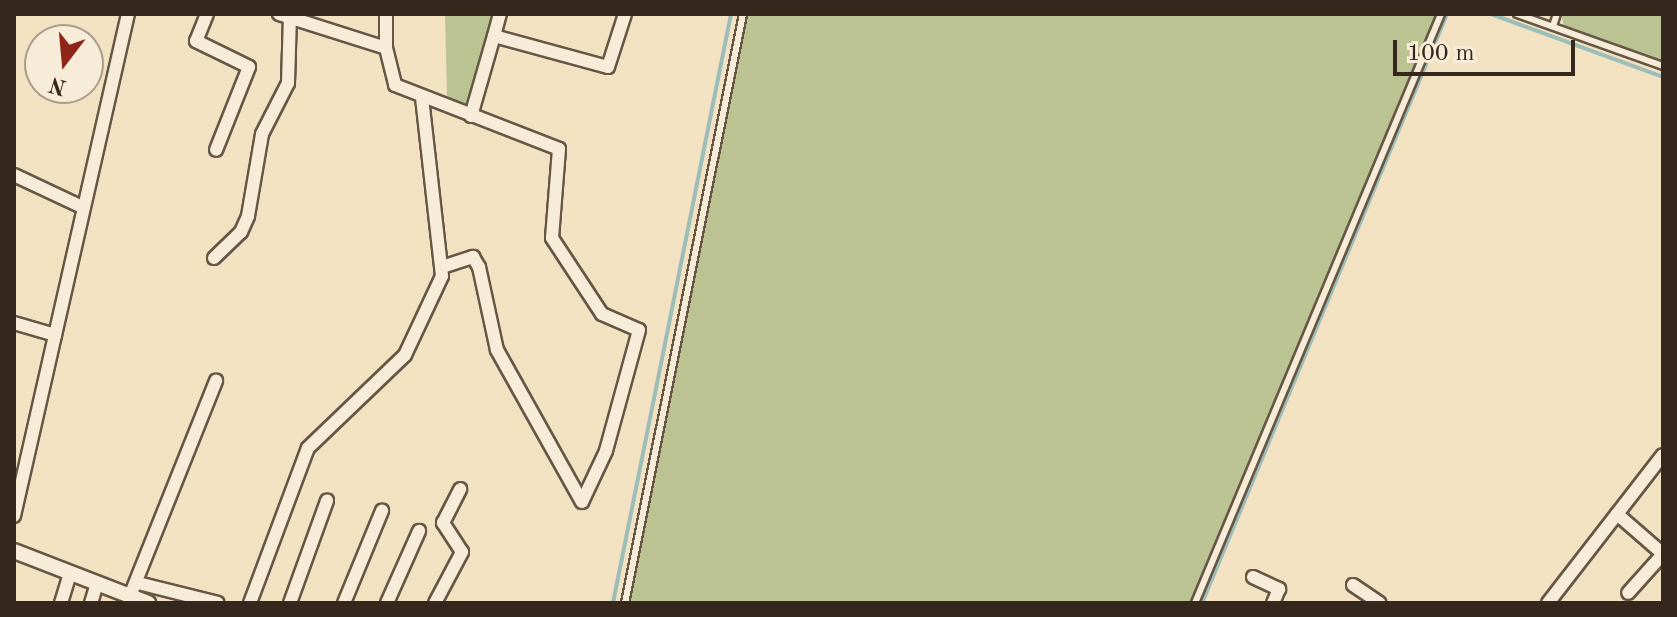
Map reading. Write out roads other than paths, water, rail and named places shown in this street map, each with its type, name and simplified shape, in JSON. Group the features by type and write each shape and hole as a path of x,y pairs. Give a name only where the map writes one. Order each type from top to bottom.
{"street":[{"path":"14,516 128,14"},
{"path":"207,14 196,41 249,67 216,150"},
{"path":"386,14 386,48 395,85 559,149 552,238 602,314 639,330 606,451 582,502 497,350 479,267 473,257 442,267"},
{"path":"471,116 500,14"},
{"path":"494,36 608,67 625,14"},
{"path":"214,258 241,232 248,216 262,134 288,83 283,15 386,48"},
{"path":"250,603 308,448 405,355 442,267 422,97"},
{"path":"14,175 82,207"},
{"path":"14,323 55,335"},
{"path":"134,590 216,381"},
{"path":"1548,603 1663,455"},
{"path":"1650,472 1663,480"},
{"path":"435,603 462,552 443,523 460,489"},
{"path":"290,603 327,501"},
{"path":"344,603 382,511"},
{"path":"1617,514 1663,554 1628,593"},
{"path":"387,603 419,531"},
{"path":"14,551 97,583 218,603"},
{"path":"61,603 70,573"},
{"path":"1253,577 1279,589 1273,603"},
{"path":"91,603 97,583"},
{"path":"1353,585 1380,603"},
{"path":"134,590 148,603"}],"lane":[{"path":"625,603 743,14"},
{"path":"1195,603 1441,14"},
{"path":"1517,14 1663,66"},
{"path":"1553,26 1557,14"}],"waterway":[{"path":"613,603 731,14"},
{"path":"1202,603 1447,14"},
{"path":"1491,14 1663,77"}]}
